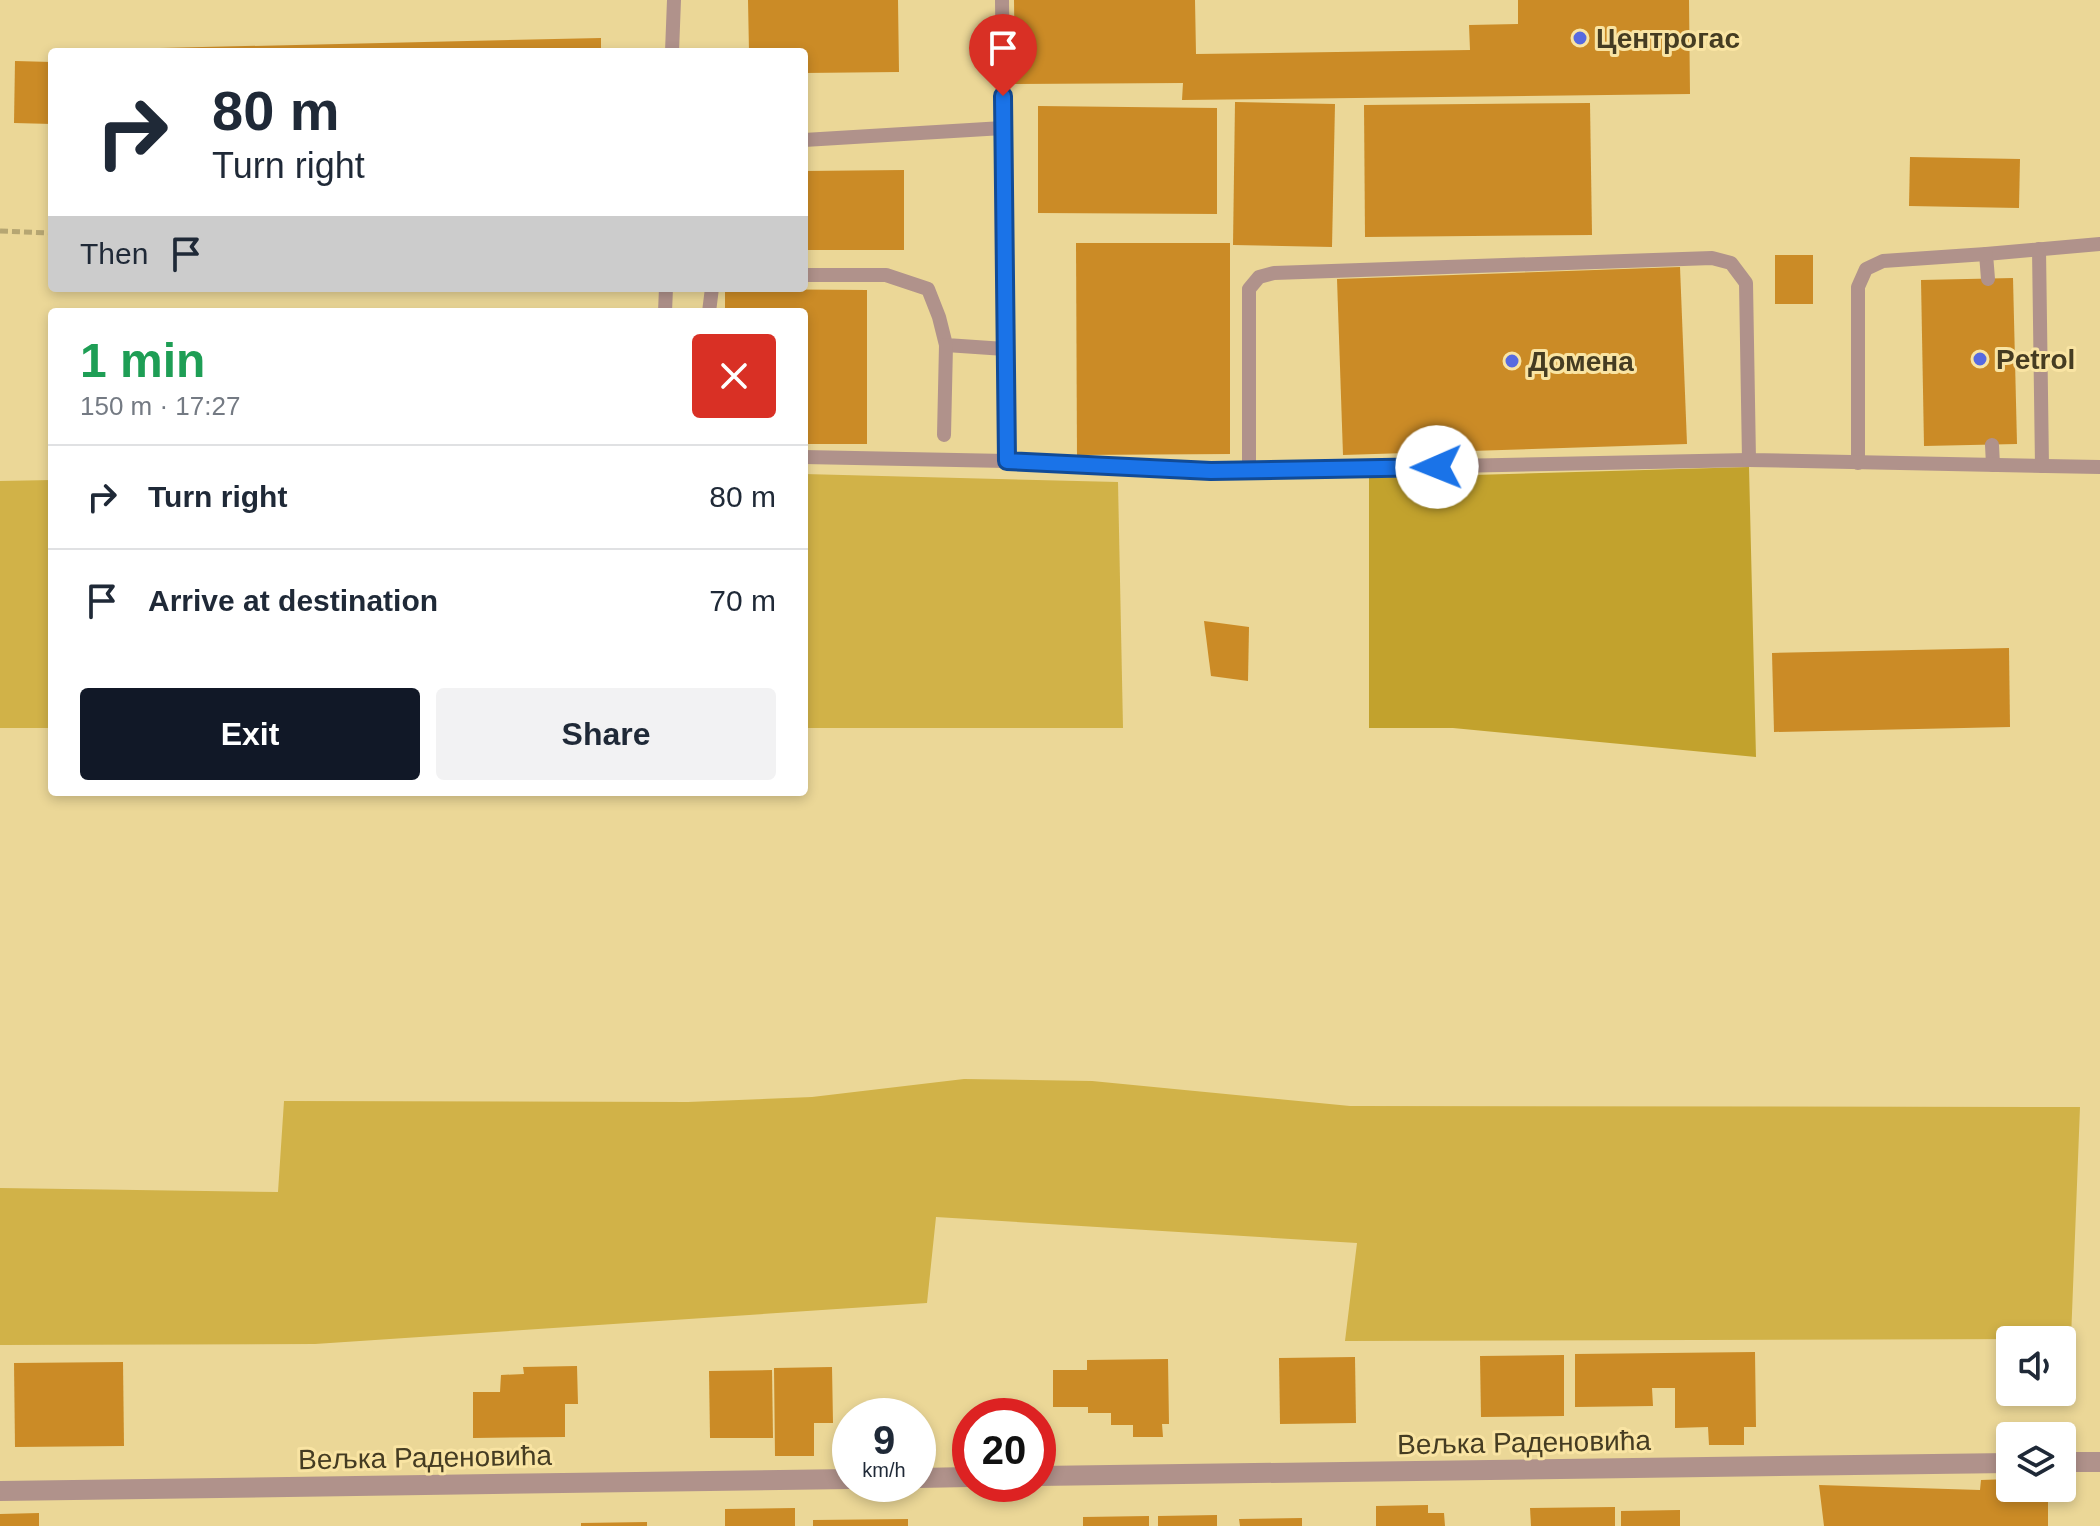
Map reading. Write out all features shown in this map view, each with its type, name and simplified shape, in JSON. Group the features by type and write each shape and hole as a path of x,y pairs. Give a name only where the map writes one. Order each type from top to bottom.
{"street":[{"path":"2076,1462 2100,1462"},
{"name":"Вељка Раденовића","path":"1056,1476 1996,1463"},
{"name":"Вељка Раденовића","path":"0,1491 832,1479"}],"lane":[{"path":"672,48 674,0"},
{"path":"1002,0 1007,461"},
{"path":"808,140 1003,128"},
{"path":"1858,463 1858,287 1866,269 1883,261 2100,244"},
{"path":"2039,249 2042,466"},
{"path":"1986,254 1988,279"},
{"path":"1249,470 1249,289 1259,277 1274,273 1712,258 1731,263 1746,283 1749,460"},
{"path":"808,275 886,275 928,289 946,345 944,435"},
{"path":"946,345 1005,349"},
{"path":"1992,445 1993,465"},
{"path":"808,457 1249,470 1749,460 2100,467"}],"path":[{"path":"0,231 48,233"}],"shaded area":[{"path":"1749,467 1756,757 1453,728 1369,728 1369,478"},
{"path":"808,474 1118,482 1123,728 808,728"},
{"path":"48,480 48,728 0,728 0,481"},
{"path":"964,1079 1092,1081 1350,1106 2080,1107 2072,1326 1996,1326 1996,1339 1345,1341 1357,1243 936,1217 927,1303 315,1344 0,1345 0,1188 278,1192 284,1101 688,1102 812,1097"}],"building":[{"path":"748,0 898,0 899,72 808,73 808,48 749,48"},
{"name":"Центрогас","path":"1014,0 1195,0 1196,54 1470,50 1469,25 1518,24 1518,0 1689,0 1690,94 1182,100 1183,83 1015,84"},
{"path":"601,38 601,48 161,48"},
{"path":"15,61 48,62 48,124 14,123"},
{"path":"1235,102 1335,104 1332,247 1233,245"},
{"path":"1590,103 1592,235 1365,237 1364,105"},
{"path":"1038,106 1217,108 1217,214 1038,213"},
{"path":"1910,157 2020,159 2019,208 1909,206"},
{"path":"904,170 904,250 808,250 808,171"},
{"path":"1076,243 1230,243 1230,454 1077,455"},
{"path":"1775,255 1813,255 1813,304 1775,304"},
{"name":"Домена","path":"1680,267 1687,444 1343,455 1337,279"},
{"path":"2013,278 2017,444 1924,446 1921,280"},
{"path":"867,290 867,444 808,444 808,308 725,308 725,292"},
{"path":"1204,621 1249,627 1248,681 1211,676"},
{"path":"2009,648 2010,727 1774,732 1772,653"},
{"path":"1755,1352 1756,1427 1744,1427 1744,1445 1709,1445 1708,1427 1675,1428 1675,1388 1652,1388 1653,1406 1575,1407 1575,1354"},
{"path":"1564,1355 1564,1416 1481,1417 1480,1356"},
{"path":"1355,1357 1356,1423 1280,1424 1279,1358"},
{"path":"1168,1359 1169,1424 1162,1424 1163,1437 1133,1437 1133,1425 1111,1425 1111,1413 1088,1413 1088,1407 1056,1407 1053,1370 1087,1370 1087,1360"},
{"path":"123,1362 124,1446 15,1447 14,1363"},
{"path":"577,1366 578,1404 565,1404 565,1437 473,1438 473,1392 500,1392 501,1375 524,1374 523,1367"},
{"path":"832,1367 832,1423 814,1423 814,1456 775,1456 774,1368"},
{"path":"772,1370 773,1438 710,1438 709,1371"},
{"path":"1996,1479 1996,1502 2048,1502 2048,1526 1824,1526 1819,1485 1980,1490 1981,1480"},
{"path":"1428,1505 1428,1513 1444,1513 1445,1526 1376,1526 1376,1506"},
{"path":"1615,1507 1615,1526 1531,1526 1530,1508"},
{"path":"795,1508 795,1526 725,1526 725,1509"},
{"path":"1680,1510 1680,1526 1621,1526 1621,1511"},
{"path":"39,1513 39,1526 0,1526 0,1514"},
{"path":"1217,1515 1217,1526 1158,1526 1158,1516"},
{"path":"1149,1516 1149,1526 1083,1526 1083,1517"},
{"path":"1302,1518 1302,1526 1240,1526 1239,1519"},
{"path":"908,1519 908,1526 813,1526 813,1520"},
{"path":"647,1522 647,1526 581,1526 581,1523"}],"place":[{"name":"Центрогас","path":"1580,38"},
{"name":"Petrol","path":"1980,359"},
{"name":"Домена","path":"1512,361"}],"route":[{"path":"1003,96 1007,461 1211,471 1437,467"}]}
